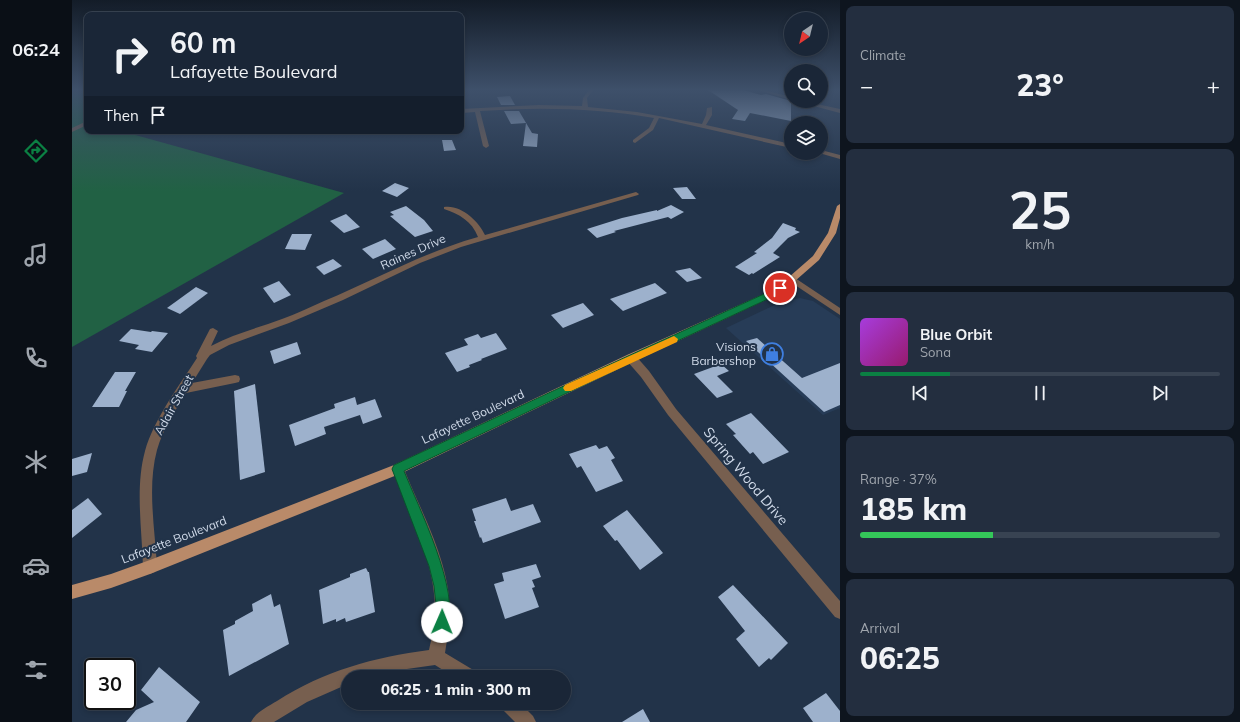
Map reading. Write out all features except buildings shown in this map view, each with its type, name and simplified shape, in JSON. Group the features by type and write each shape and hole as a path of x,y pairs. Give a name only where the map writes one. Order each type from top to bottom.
{"main road":[{"name":"Lafayette Boulevard","path":"72,592 111,581 150,567 398,469 631,358 767,296 792,279 816,258 832,233 840,206"}],"street":[{"path":"72,130 84,124"},
{"path":"481,124 486,146"},
{"path":"635,141 651,129 654,124"},
{"path":"691,124 784,144"},
{"path":"828,153 840,156"},
{"name":"Raines Drive","path":"207,352 226,342 286,321 340,298 435,253 636,194"},
{"path":"446,208 458,212 470,219 476,225 482,238"},
{"path":"792,279 840,312"},
{"name":"Adair Street","path":"150,567 146,483 149,460 159,429 184,389 214,331"},
{"name":"Adair Street","path":"198,363 207,352"},
{"name":"Spring Wood Drive","path":"631,358 645,374 672,412 840,612"},
{"path":"184,389 235,379"},
{"path":"398,469 436,566 442,605 442,622 436,657"},
{"path":"260,722 275,710 309,692 380,665 436,657 457,670"},
{"path":"515,710 527,722"}],"shaded area":[{"path":"800,298 813,301 840,319 840,408 823,415 726,328 781,302"}],"green space":[{"path":"72,124 84,124 84,134 132,134 344,193 72,347"}],"slow traffic":[{"path":"568,388 674,339"}],"place":[{"name":"Visions Barbershop","path":"772,354"}],"route":[{"path":"442,622 440,586 436,566 398,469 631,358 767,296 780,288"}]}
